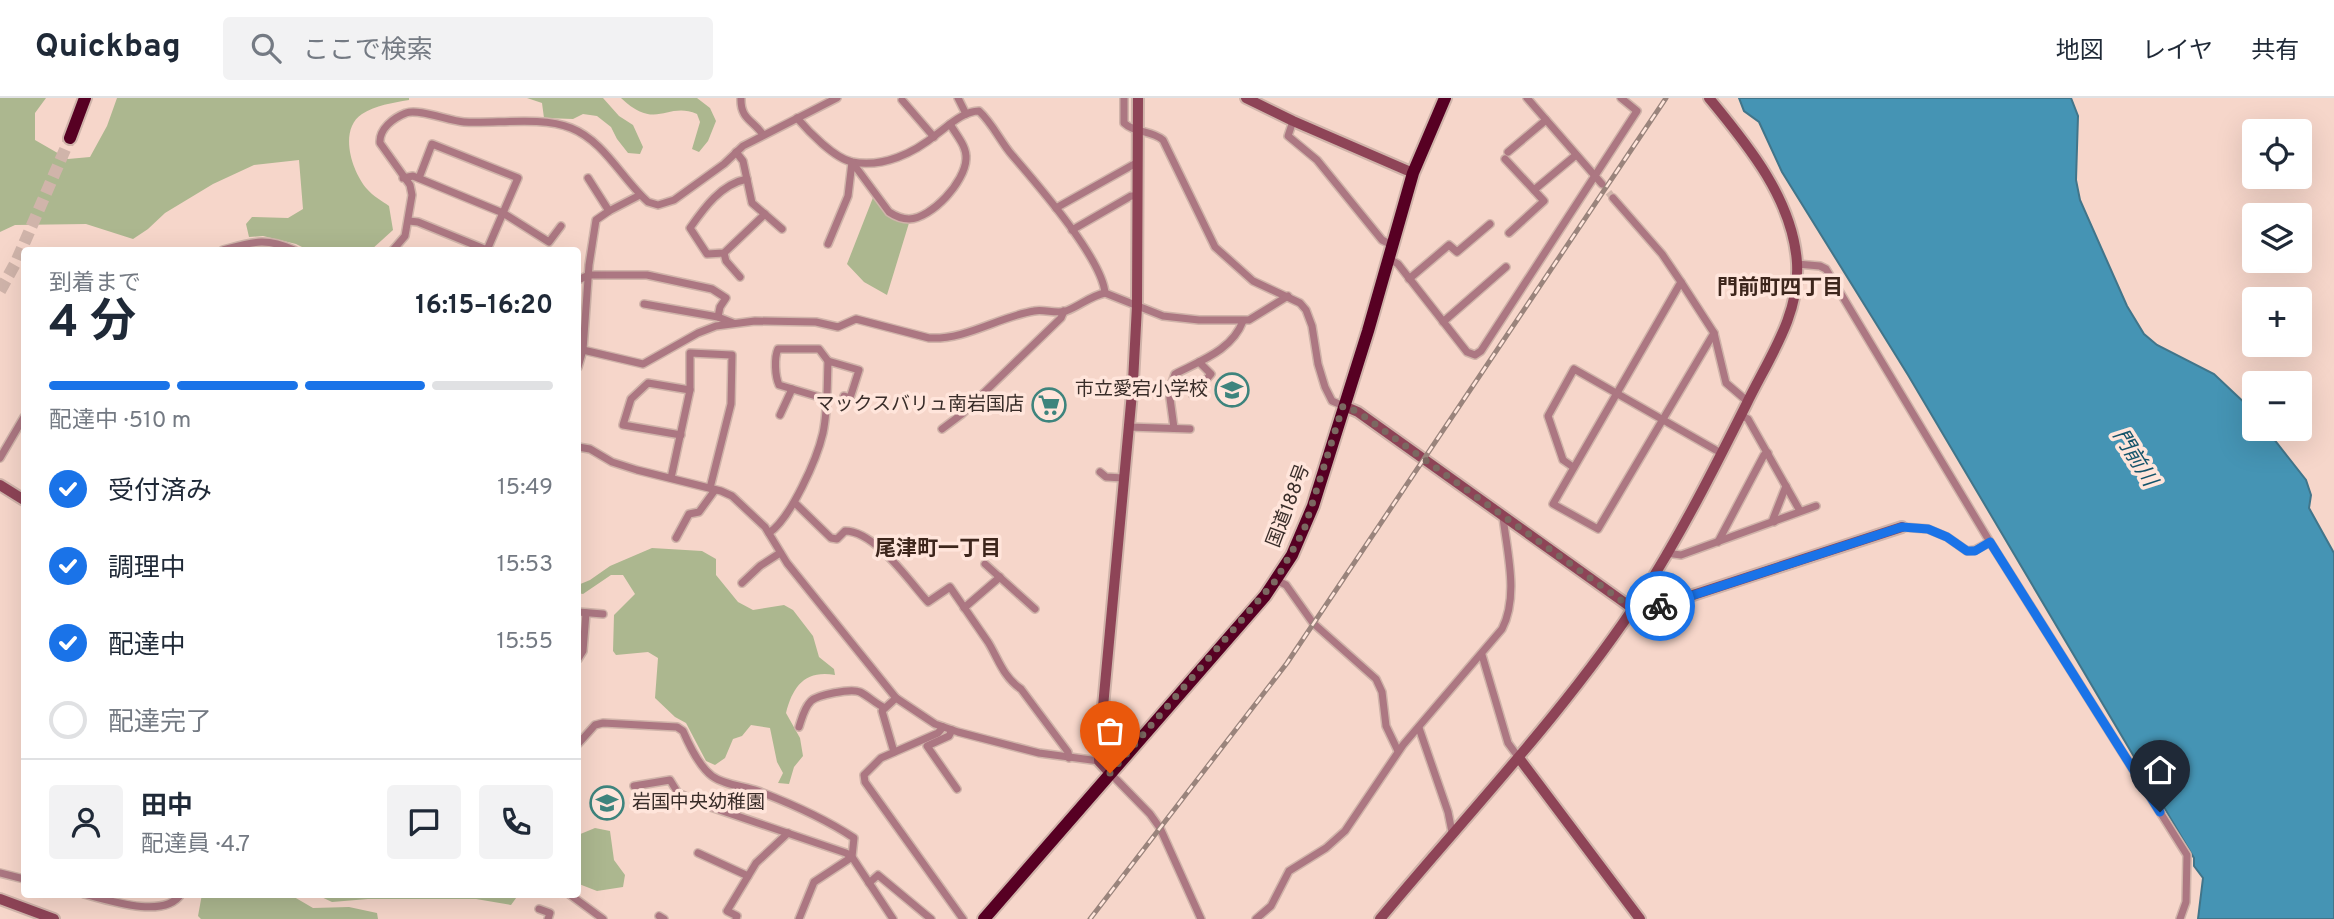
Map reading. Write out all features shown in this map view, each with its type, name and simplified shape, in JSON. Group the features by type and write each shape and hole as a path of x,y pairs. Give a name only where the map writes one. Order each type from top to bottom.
{"highway":[{"path":"70,138 85,98"},
{"name":"国道188号","path":"984,919 1276,580 1304,530 1413,173 1445,98"}],"street":[{"path":"741,98 741,105 750,124 759,128 763,135"},
{"path":"396,247 405,236 412,195 410,186 380,143 380,137 391,122 407,112 452,121 532,122 572,128 590,138 639,195 658,205 674,200 724,164 743,146 837,98"},
{"path":"958,98 966,114"},
{"path":"1124,98 1124,123 1129,128 1156,134 1163,140 1214,247 1253,281 1288,296 1306,310 1312,326 1318,364 1332,401 1358,412 1632,608 1653,608 1902,527 1928,529 1947,537 1967,551 1975,551 1990,542"},
{"path":"1099,761 1137,306 1138,98"},
{"path":"1247,98 1413,173"},
{"path":"1527,98 1602,184"},
{"path":"1293,121 1289,136 1317,160 1467,352 1475,355 1481,351 1637,110 1621,98"},
{"path":"1380,919 1452,832 1519,758 1632,608 1721,453 1788,321 1794,300 1797,264 1783,205 1747,149 1709,98"},
{"path":"902,100 934,137"},
{"path":"797,118 823,144 843,159 852,162 892,159 914,151 966,114 979,111 1072,230 1097,269 1105,285 1105,293"},
{"path":"1509,233 1544,201 1506,156 1546,120"},
{"path":"852,162 889,212 905,219 913,219 946,199 964,170 965,150 950,124"},
{"path":"419,178 432,144 519,178 488,247"},
{"path":"736,152 743,161 752,203 782,229"},
{"path":"1534,190 1576,155"},
{"path":"828,244 848,196 852,162"},
{"path":"1056,208 1138,162"},
{"path":"403,178 419,178 503,213 549,242 561,226"},
{"path":"589,178 609,211"},
{"path":"747,179 740,180 709,200 690,228 707,254 723,253 765,214"},
{"path":"581,357 596,220 639,195"},
{"path":"1072,230 1131,196 1138,196"},
{"path":"1614,198 1662,254 1681,282 1714,333 1726,383 1747,401"},
{"path":"409,221 418,222 480,247"},
{"path":"1409,279 1449,246 1457,253 1490,224"},
{"path":"234,247 267,241 285,247"},
{"path":"723,253 726,261 740,277"},
{"path":"1797,264 1826,269 1990,542 2187,855 2186,902 2180,919"},
{"path":"1443,322 1506,267"},
{"path":"581,279 589,275 647,275 712,289 726,298 718,317"},
{"path":"1681,282 1553,504 1598,529 1714,333"},
{"path":"583,350 643,364 698,333 716,326 755,321 816,322 838,327 856,319 939,339 1036,310 1064,311 1105,293 1163,316 1243,321 1256,317 1288,296"},
{"path":"644,304 718,317 733,323"},
{"path":"942,429 962,415 1061,318 1064,311"},
{"path":"1174,428 1169,391 1175,374 1227,346 1236,337 1243,321"},
{"path":"826,400 779,385 776,354 778,349 819,349 828,361 859,370 850,398 844,396"},
{"path":"671,478 690,390 690,354 732,355 731,404 712,489 699,512 689,514 676,538"},
{"path":"769,533 795,503 822,435 828,361"},
{"path":"1194,395 1212,374 1199,362"},
{"path":"1573,467 1563,460 1548,415 1574,369 1721,453"},
{"path":"681,435 623,425 631,399 649,383 690,390"},
{"path":"780,415 792,389"},
{"path":"1741,415 1748,419 1800,511"},
{"path":"0,458 21,422"},
{"path":"1128,427 1190,429"},
{"path":"581,448 590,449 612,462 732,496 769,533 780,553 831,620 896,698 943,727 1040,753 1099,761 1160,828 1201,919"},
{"path":"1718,542 1764,454 1768,453"},
{"path":"1100,472 1106,477 1123,478"},
{"path":"0,485 21,498"},
{"path":"1774,522 1786,486"},
{"path":"795,503 831,538 837,539 845,531 866,537 928,603 950,587 1012,682 1021,689 1068,752 1069,758"},
{"path":"1666,553 1681,555 1816,506"},
{"path":"1256,919 1276,899 1289,871 1326,848 1345,831 1398,751 1502,629 1509,613 1511,598 1503,517"},
{"path":"742,583 760,566 780,553"},
{"path":"985,564 1034,609"},
{"path":"964,608 1000,577"},
{"path":"1276,580 1286,585 1312,623 1376,679 1382,692 1386,726 1398,751"},
{"path":"581,654 582,613 603,614"},
{"path":"1482,654 1508,743 1640,919"},
{"path":"799,727 803,712 812,699 827,694 853,690 861,692 870,701 883,707"},
{"path":"883,707 896,698"},
{"path":"883,707 894,752"},
{"path":"581,741 595,725 603,723 677,727 683,731 709,774 718,780 787,802 830,822 854,838 852,857"},
{"path":"943,727 938,733 874,762 864,775 864,782 963,919"},
{"path":"1419,728 1448,812 1452,832"},
{"path":"952,730 949,736 927,746 957,789"},
{"path":"634,786 670,780 678,793 852,857 893,919"},
{"path":"736,919 737,916 727,911 748,876 756,863 788,833"},
{"path":"698,853 748,876"},
{"path":"799,919 814,881 852,857"},
{"path":"0,873 21,878"},
{"path":"869,883 878,875 931,919"},
{"path":"100,898 157,910 176,902 178,898"},
{"path":"574,898 603,919"},
{"path":"0,899 54,919"},
{"path":"539,909 550,914 548,919"}],"green space":[{"path":"0,98 46,98 35,113 35,140 68,159 90,157 107,126 117,98 409,98 367,111 355,121 351,130 349,140 352,162 361,182 369,192 389,206 393,230 374,247 302,247 263,236 249,237 246,224 252,217 288,218 303,209 299,160 254,165 213,184 165,213 133,239 86,224 15,225 0,232"},
{"path":"527,98 603,98 619,116 633,125 643,147 640,154 628,153 611,127 597,116 583,114 573,119 544,118 542,103"},
{"path":"621,98 697,98 710,108 716,121 708,141 699,152 692,149 700,122 697,114 677,111 653,115 633,108"},
{"path":"874,195 893,217 909,223 887,295 864,282 847,264"},
{"path":"652,548 702,551 716,559 716,575 738,602 753,610 784,605 793,610 813,636 819,657 834,669 835,675 808,678 792,695 786,713 800,738 803,756 794,767 789,784 778,783 783,773 777,762 770,728 751,725 742,736 733,739 725,758 715,765 706,761 686,723 675,717 655,698 658,658 648,652 616,655 613,651 614,615 635,594 623,575 611,575 581,594 581,584 610,566"},
{"path":"595,828 610,831 614,860 625,875 623,887 597,891 581,885 581,834"},
{"path":"201,898 296,898 313,908 349,907 377,913 378,919 201,919 198,916"},
{"path":"324,898 516,898 511,905 476,899 368,899 332,902"}],"water":[{"name":"門前川","path":"1739,98 2071,98 2078,116 2076,180 2080,200 2127,306 2144,334 2157,345 2214,374 2242,401 2242,441 2275,441 2306,480 2311,495 2309,508 2334,553 2334,919 2198,919 2203,878 2194,866 2194,858 1908,375 1782,172 1759,122 1744,111"}],"tunnel":[{"path":"23,247 70,138"},
{"path":"1602,184 1613,198"},
{"path":"0,291 21,251"}],"railway":[{"path":"1090,919 1287,663 1666,98"}],"way so far":[{"path":"1110,773 1265,596 1292,555 1313,506 1343,406 1358,412 1632,608 1643,610 1660,606"}],"place":[{"name":"市立愛宕小学校","path":"1232,390"},
{"name":"マックスバリュ南岩国店","path":"1049,405"},
{"name":"岩国中央幼稚園","path":"607,803"}],"district":[{"name":"門前町四丁目","path":"1780,288"},
{"name":"尾津町一丁目","path":"938,549"}],"route":[{"path":"1660,606 1902,527 1928,529 1947,537 1967,551 1975,551 1990,542 2160,812"}]}
